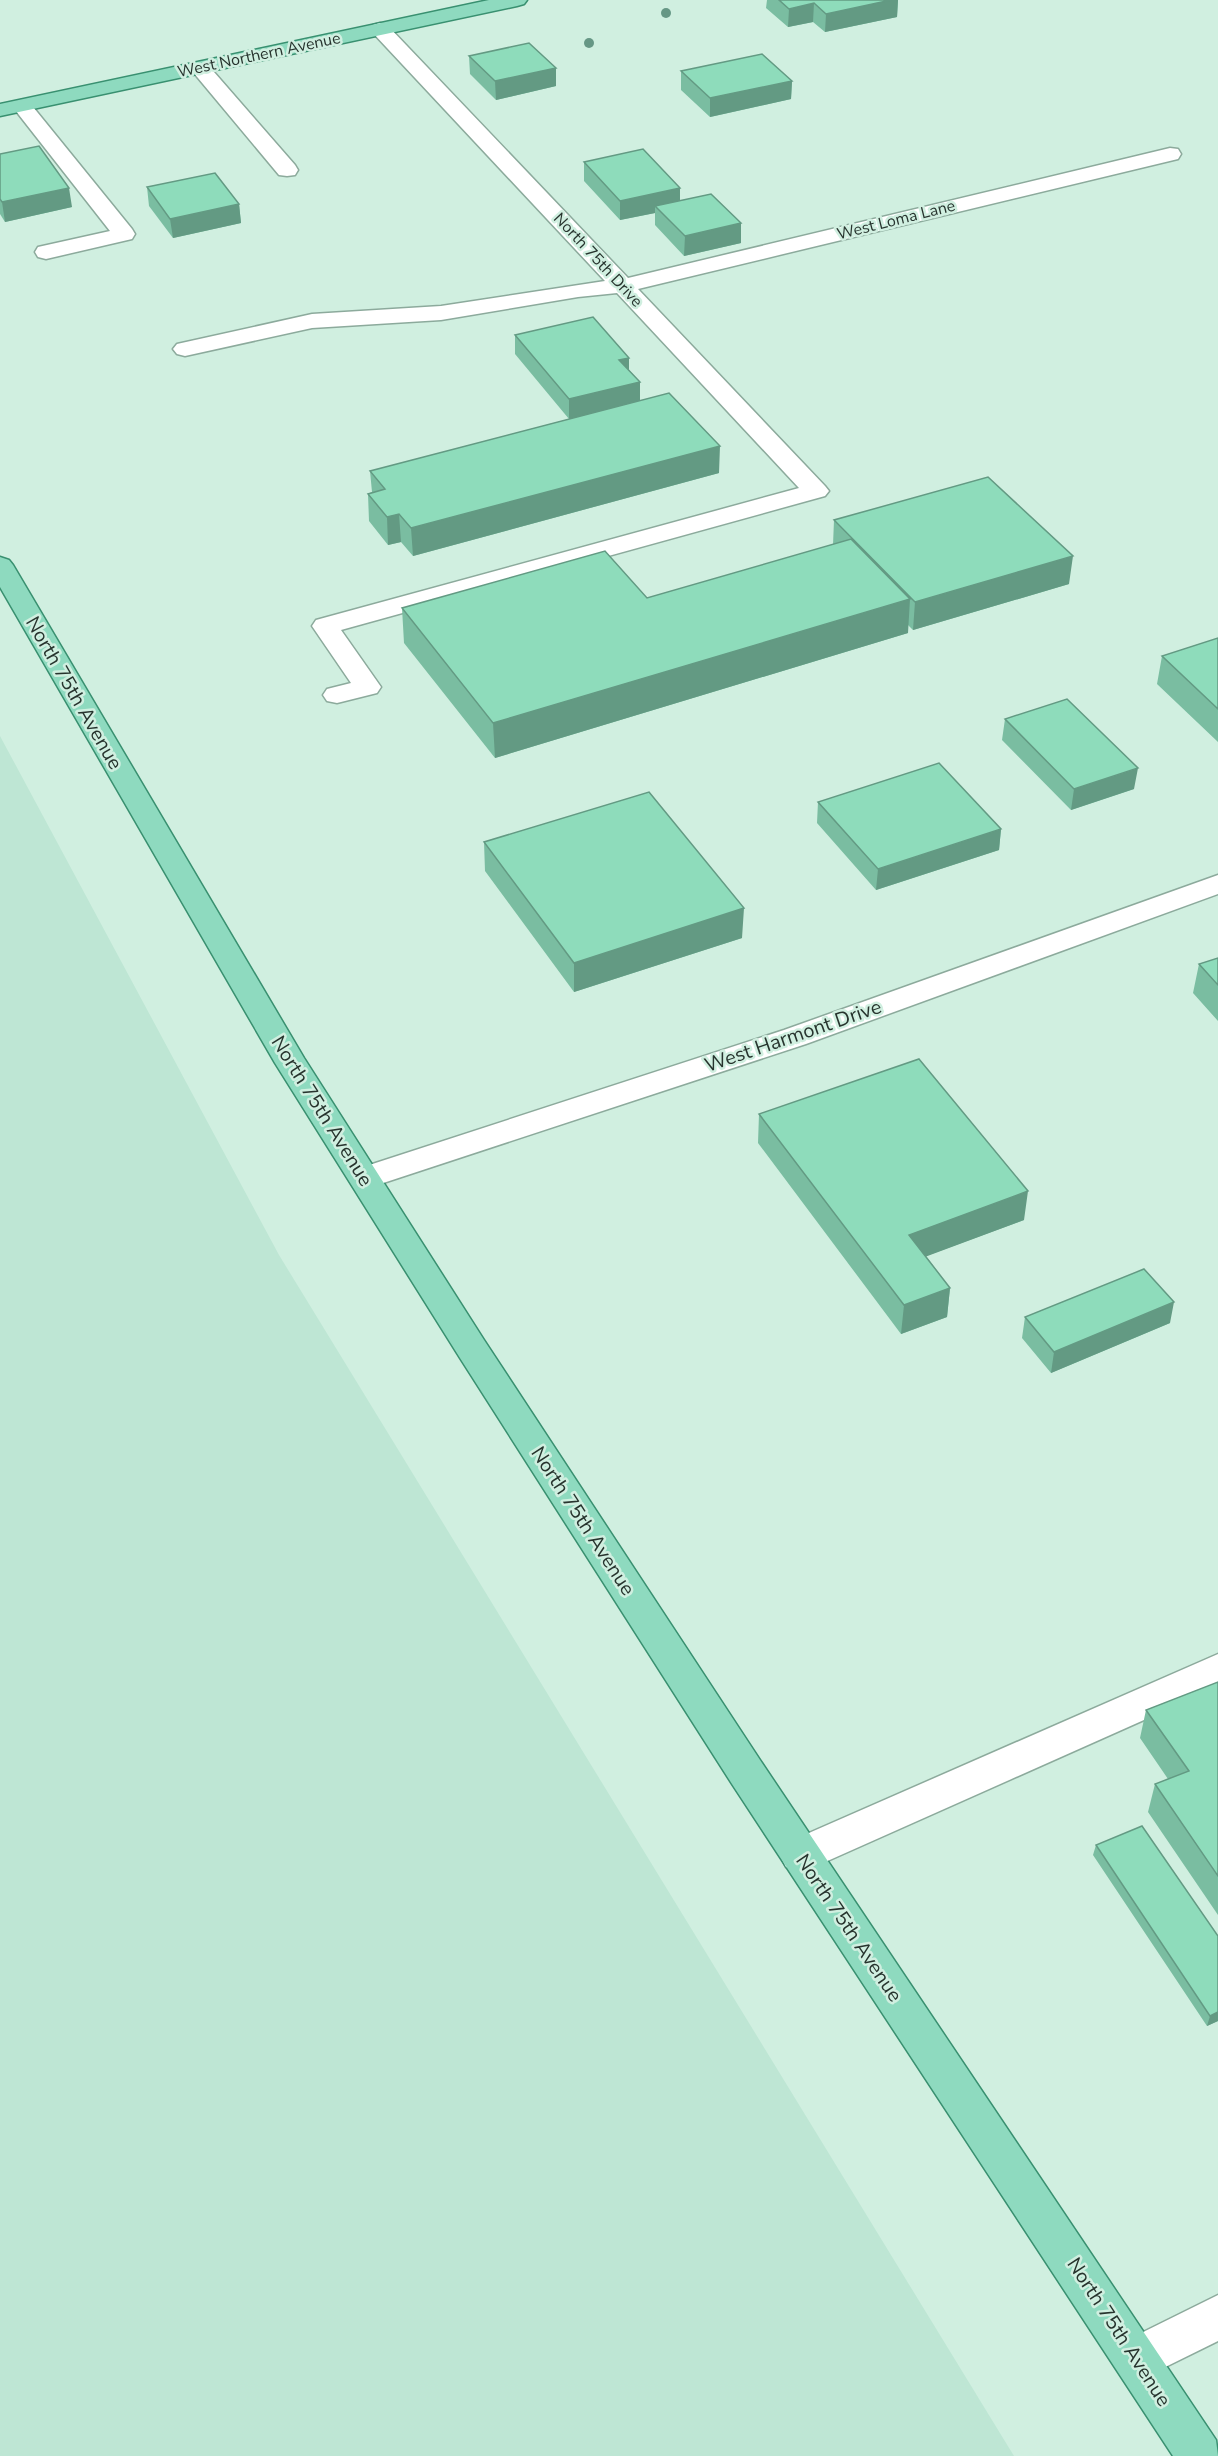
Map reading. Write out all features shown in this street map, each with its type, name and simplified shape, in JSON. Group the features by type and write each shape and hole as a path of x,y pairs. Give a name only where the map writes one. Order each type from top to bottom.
{"main road":[{"name":"West Northern Avenue","path":"0,110 517,0"},
{"name":"North 75th Avenue","path":"0,565 291,1063 478,1359 800,1855 1200,2456"}],"street":[{"name":"North 75th Drive","path":"337,695 367,687 325,626 816,491 381,29"},
{"path":"200,68 287,170"},
{"path":"22,106 124,234 46,252"},
{"name":"West Loma Lane","path":"185,349 312,321 441,313 578,290 622,286 1170,154"},
{"name":"West Harmont Drive","path":"365,1178 795,1036 1218,884"},
{"path":"800,1855 1218,1670"},
{"path":"1137,2359 1218,2318"}],"shaded area":[{"path":"0,736 279,1255 1014,2456 0,2456"}],"building":[{"path":"779,0 891,0 826,14 814,3 789,9"},
{"path":"529,43 556,68 495,81 469,56"},
{"path":"762,54 792,81 710,98 681,71"},
{"path":"39,146 69,188 2,202 0,199 0,154"},
{"path":"643,149 680,188 620,201 584,162"},
{"path":"215,173 239,204 170,219 147,187"},
{"path":"711,194 741,223 685,236 655,206"},
{"path":"593,317 629,358 619,360 640,382 569,399 515,335"},
{"path":"669,393 720,446 411,528 399,514 387,517 368,494 385,489 370,471"},
{"path":"988,477 1073,556 915,602 834,520"},
{"path":"851,539 910,599 493,723 402,608 605,551 647,598"},
{"path":"1218,638 1218,709 1162,656"},
{"path":"1067,699 1138,768 1074,789 1005,719"},
{"path":"939,763 1001,829 878,869 818,802"},
{"path":"649,792 744,908 574,963 484,842"},
{"path":"1218,958 1218,985 1199,964"},
{"path":"919,1059 1028,1191 909,1235 950,1288 904,1305 759,1114"},
{"path":"1144,1269 1174,1302 1054,1352 1025,1317"},
{"path":"1218,1682 1218,1876 1155,1784 1189,1771 1146,1710"},
{"path":"1142,1826 1218,1936 1218,2012 1210,2016 1096,1845"}]}
